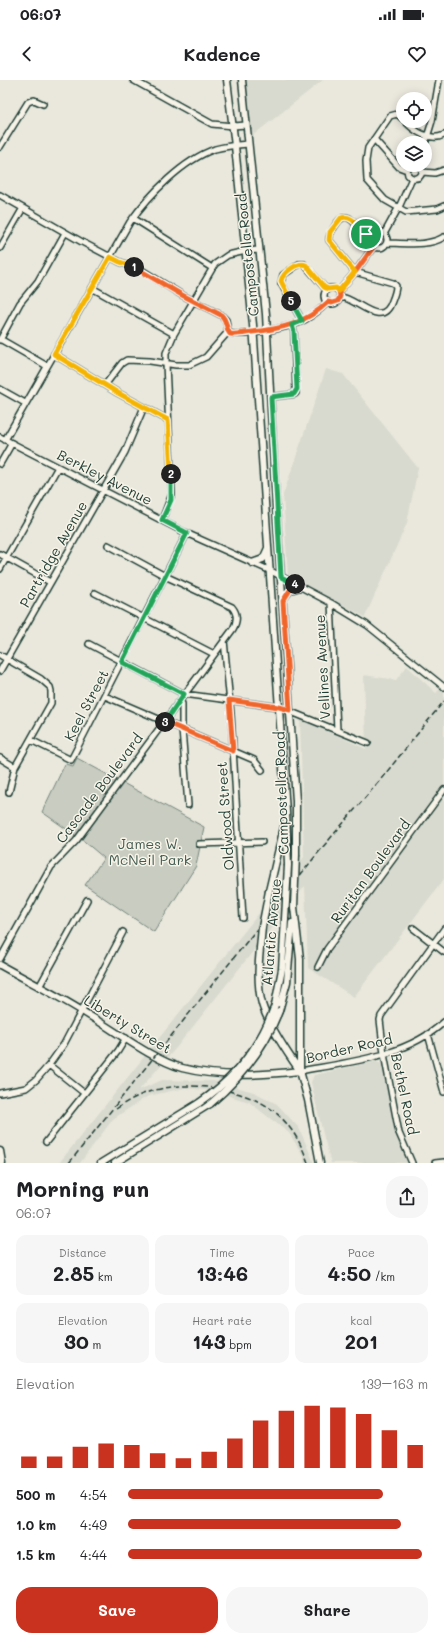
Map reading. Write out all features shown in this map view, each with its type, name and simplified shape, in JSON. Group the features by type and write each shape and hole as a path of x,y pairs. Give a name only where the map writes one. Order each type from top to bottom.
{"main road":[{"name":"Campostella Road","path":"227,80 254,332 286,812"},
{"name":"Campostella Road","path":"242,80 267,330 281,577 296,801 294,907"},
{"path":"252,563 263,559 269,547"},
{"path":"283,601 290,590 300,586"},
{"path":"286,812 262,927 259,980 265,1014 292,1061 300,1071"},
{"name":"Atlantic Avenue","path":"101,1163 199,1103 222,1086 242,1064 265,1029 274,1005 282,969 288,865 286,812"},
{"path":"294,907 300,959 300,1071 308,1100 320,1163"},
{"name":"Atlantic Avenue","path":"115,1163 210,1104 231,1086 247,1069 262,1047 279,1011 287,982 294,907"},
{"name":"Liberty Street","path":"0,965 81,1010 167,1062 196,1071 248,1075 300,1071"},
{"path":"0,1151 2,1163"}],"street":[{"path":"133,80 212,124 233,126 246,125"},
{"path":"412,128 416,132 428,136 439,80"},
{"path":"0,148 28,102 34,100 43,104"},
{"path":"396,114 390,116 368,148 366,156 366,177 369,183 385,200 398,209 409,212 437,209 444,206"},
{"path":"432,137 438,138 444,135"},
{"path":"374,140 396,164"},
{"path":"2,438 25,403 133,218 147,199 187,165 209,152 248,144"},
{"path":"408,172 408,176 412,178 419,178 422,172 435,173 444,170"},
{"path":"384,234 398,209 412,178"},
{"path":"0,195 65,233 110,257 140,269 221,315 226,320 228,332"},
{"path":"0,248 23,208"},
{"path":"340,298 350,299 376,314 385,311 391,306 396,286 393,283 355,272 330,242 330,232 341,218 347,217 351,218 364,234 372,236"},
{"path":"133,218 212,268"},
{"path":"376,232 384,234 387,237 386,243 382,248 374,246 371,242 372,236 376,232"},
{"path":"47,366 0,339 20,303 38,281 65,233"},
{"path":"386,243 426,243 436,241 444,237"},
{"path":"340,298 339,291 374,246"},
{"path":"162,520 172,494 166,364 168,346 214,264 223,257 246,251 259,250"},
{"path":"302,321 281,283 283,275 299,264 304,264 324,287 328,289 333,288 339,291"},
{"path":"92,288 174,334"},
{"path":"328,289 325,295 328,302"},
{"path":"328,302 335,303 340,298"},
{"path":"228,332 232,334 254,332 292,325 318,312 328,302"},
{"path":"271,397 296,393 294,332 292,325"},
{"path":"105,385 122,363 127,360 133,359 185,366 206,357 228,332"},
{"path":"54,354 105,385 168,420"},
{"path":"0,389 25,403"},
{"name":"Partridge Avenue","path":"0,671 125,452 144,407"},
{"name":"Berkley Avenue","path":"2,438 187,533 271,571 331,603 368,625 444,687"},
{"path":"0,464 12,443"},
{"path":"0,570 58,467"},
{"name":"Keel Street","path":"31,740 71,760 187,533"},
{"path":"108,545 165,576"},
{"path":"0,554 50,582"},
{"name":"Cascade Boulevard","path":"0,960 51,868 76,841 235,626 236,615 234,610 226,604 165,576"},
{"path":"95,593 143,619 214,654"},
{"name":"Vellines Avenue","path":"331,603 338,730"},
{"name":"Oldwood Street","path":"224,640 233,751 243,918"},
{"path":"89,644 184,694 279,707 290,710 368,743"},
{"path":"0,655 46,683 51,691 51,703 15,767 9,792"},
{"path":"105,696 233,751 256,762 262,770"},
{"path":"182,704 182,729 188,805"},
{"path":"0,758 15,767"},
{"name":"Ruritan Boulevard","path":"318,967 327,949 444,790"},
{"path":"200,844 262,842"},
{"path":"39,987 87,900"},
{"path":"413,928 444,952"},
{"name":"Bethel Road","path":"412,1163 400,1134 384,1054 380,1024 381,1016 444,930"},
{"path":"0,1093 26,1088 36,1080 49,1065 64,1044 123,932"},
{"name":"Border Road","path":"300,1071 384,1054 410,1044 428,1034 444,1022"},
{"path":"428,1034 444,1092"},
{"path":"46,1142 118,1051 126,1038"},
{"path":"49,1065 84,1093"},
{"path":"434,1163 444,1162"}],"shaded area":[{"path":"245,80 323,80 252,136"},
{"path":"326,369 343,374 418,468 407,523 365,617 288,575 283,495"},
{"path":"407,666 436,693 444,684 444,879 354,997 308,968 305,886 176,1048 139,1090 162,1080 213,1081 254,1092 277,1104 299,1128 314,1163 304,1163 304,1157 289,1133 249,1102 213,1091 185,1088 148,1096 113,1119 80,1163 59,1163 304,857 300,718 366,749 364,675 396,680"},
{"path":"376,1061 383,1065 393,1122 399,1143 409,1163 331,1163 311,1082 314,1075"}],"green space":[{"name":"James W. McNeil Park","path":"77,758 204,827 196,866 154,932 85,885 104,858 85,842 42,812 65,764 73,766"}],"railway":[{"path":"69,1163 322,848 381,779 444,701"},
{"path":"116,1109 140,1095 179,1086 206,1087 233,1092 247,1096 271,1109 277,1114 294,1133 308,1163"}],"route":[{"path":"366,234 364,234 351,218 347,217 341,218 330,232 330,242 355,272 339,291 336,288 328,289 324,287 306,265 301,263 281,278 281,283 302,321 292,325 294,332 296,394 271,397 281,577 300,586 290,590 283,601 290,710 229,700 233,751 165,721 184,694 122,662 187,533 162,520 171,500 172,494 168,420 118,393 54,354 110,257 140,269 182,295 221,315 226,320 228,332 230,334 235,334 292,325 298,322 302,321 312,316 328,302 335,303 338,301 340,299 339,291 356,271 374,246 371,242 372,236 366,234"}]}
